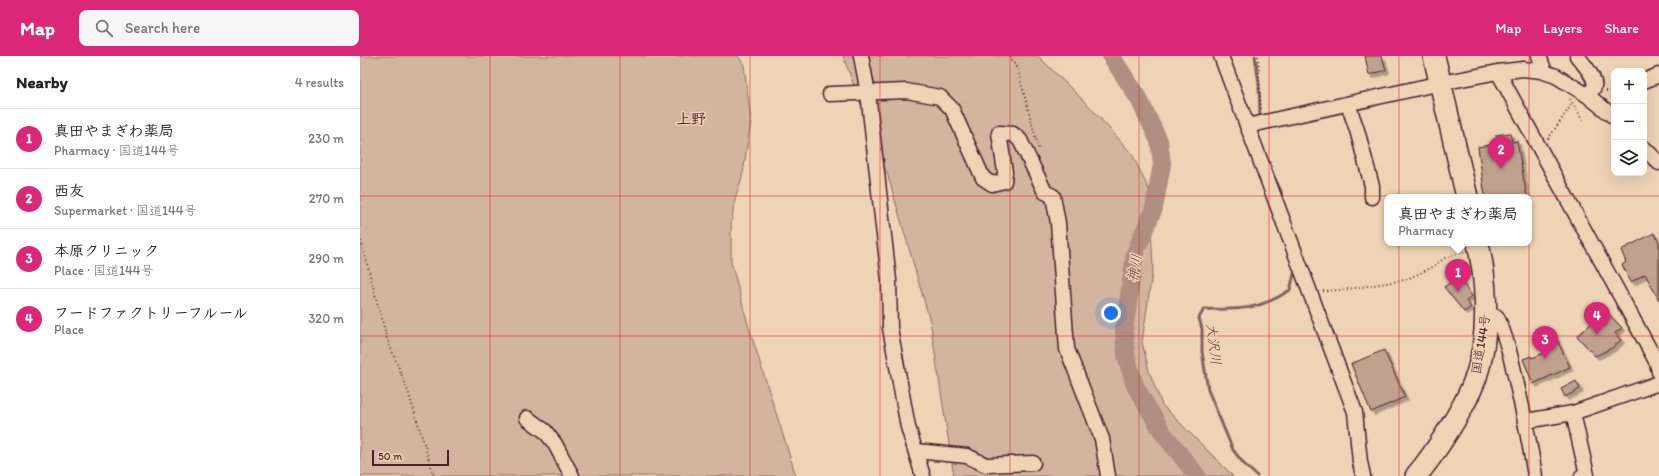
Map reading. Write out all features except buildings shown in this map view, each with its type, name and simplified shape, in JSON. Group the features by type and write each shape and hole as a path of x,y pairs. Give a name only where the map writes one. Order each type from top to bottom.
{"highway":[{"path":"1434,56 1466,194"},
{"name":"国道144号","path":"1416,476 1438,448 1466,401 1476,375 1486,314 1484,283 1478,246"}],"street":[{"path":"861,56 868,93 889,280 890,328 908,427 923,476"},
{"path":"1221,56 1355,412 1360,447 1360,462 1363,476"},
{"path":"1540,56 1545,72"},
{"path":"1577,56 1595,82 1594,88 1587,95"},
{"path":"1247,126 1441,83 1498,72 1523,69 1545,72 1556,76 1587,95 1611,115"},
{"path":"1498,72 1657,363 1659,372"},
{"path":"1647,81 1659,75"},
{"path":"830,94 906,91 940,97 952,109 983,178 992,184 1004,181 1005,172 999,133 1013,134 1020,140 1045,192 1053,196 1058,223 1067,349 1102,439 1108,476"},
{"path":"1348,104 1358,130 1372,186 1372,197"},
{"path":"1647,151 1659,163"},
{"path":"1486,314 1497,317 1504,332 1511,355 1526,421 1535,476"},
{"path":"1526,421 1573,413 1659,383"},
{"path":"1573,413 1587,475 1582,476"},
{"path":"527,418 545,431 555,444 572,476"},
{"path":"916,451 967,456 986,465 1033,462"}],"path":[{"path":"1010,56 1018,71 1040,155"},
{"path":"1258,56 1262,122"},
{"path":"1541,150 1572,104"},
{"path":"360,237 387,339 407,388 434,476"},
{"path":"1320,290 1325,292 1405,280 1431,268 1445,258 1475,246"}],"shaded area":[{"path":"360,56 738,56 744,65 751,121 743,173 735,200 731,224 731,262 749,328 796,476 360,476"},
{"path":"843,56 1038,56 1091,108 1132,154 1149,190 1153,267 1142,342 1149,371 1162,405 1233,476 954,476 930,321 888,176"}],"waterway":[{"name":"神川","path":"1111,56 1139,99 1159,141 1162,164 1154,208 1135,253 1124,331 1126,355 1135,386 1163,433 1197,476"},
{"name":"大沢川","path":"1255,56 1259,84 1260,120"},
{"name":"大沢川","path":"1272,173 1281,191 1282,199"},
{"name":"大沢川","path":"1257,476 1244,464 1233,450 1208,390 1202,351 1202,329 1199,318 1204,309 1239,309 1269,302 1290,290 1294,274"}],"place":[{"name":"西友","path":"1501,169"},
{"name":"真田やまぎわ薬局","path":"1458,292"},
{"name":"フードファクトリーフルール","path":"1597,335"},
{"name":"本原クリニック","path":"1545,359"}],"district":[{"name":"上野","path":"691,119"}]}
